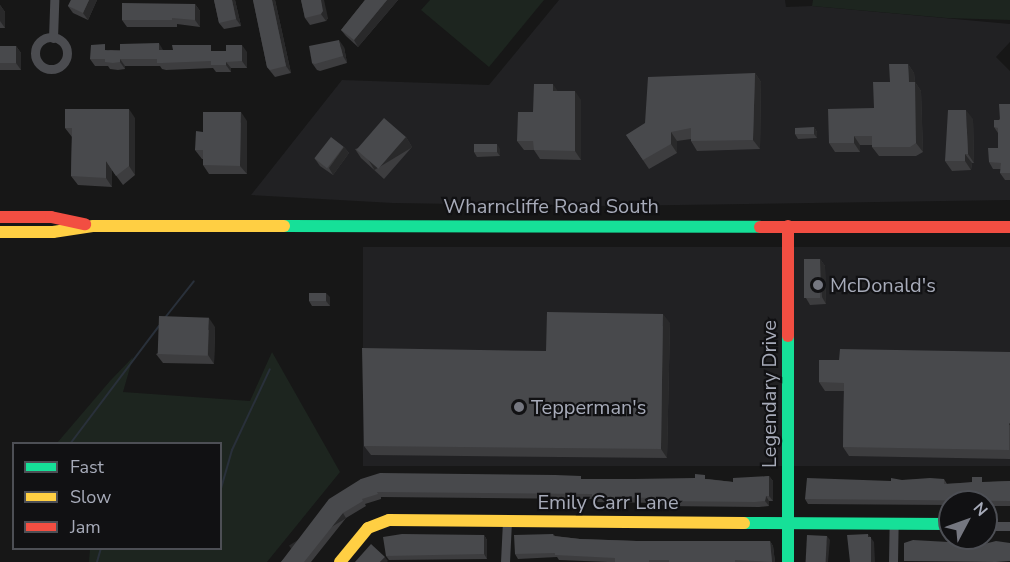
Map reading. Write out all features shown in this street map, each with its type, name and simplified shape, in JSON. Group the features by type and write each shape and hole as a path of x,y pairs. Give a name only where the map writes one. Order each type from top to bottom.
{"main road":[{"name":"Wharncliffe Road South","path":"0,217 51,217 93,226"},
{"name":"Wharncliffe Road South","path":"0,232 53,232 93,226 1010,227"},
{"name":"Legendary Drive","path":"788,226 788,562"},
{"name":"Emily Carr Lane","path":"340,562 368,528 389,520 938,524"}],"street":[{"path":"52,38 54,0"},
{"path":"505,562 507,521"},
{"path":"893,562 894,522"}],"shaded area":[{"path":"430,0 544,0 489,67 421,10"},
{"path":"559,0 785,0 786,7 812,6 1010,24 1010,42 996,57 1010,71 1010,200 609,206 393,203 251,195 342,80 489,85"},
{"path":"813,0 1010,0 1010,20 947,18 812,6"},
{"path":"363,247 1010,247 1010,466 363,466"},
{"path":"272,352 340,472 267,562 89,562 90,550 222,550 222,442 58,442 133,357 123,392 250,401"}],"building":[{"path":"71,0 89,0 83,13 68,6"},
{"path":"214,0 232,0 236,19 219,23"},
{"path":"253,0 272,0 286,66 270,70 267,67"},
{"path":"301,0 321,0 323,11 321,14 305,18"},
{"path":"365,0 387,0 354,40 341,30"},
{"path":"122,3 195,4 195,20 172,18 172,20 122,20"},
{"path":"339,40 343,56 312,63 309,46"},
{"path":"159,43 159,50 173,50 172,45 211,45 211,51 226,51 226,45 242,45 242,61 226,62 226,65 211,65 211,61 157,63 157,59 120,59 120,62 113,63 105,62 105,59 90,59 91,45 105,44 105,50 120,51 120,44"},
{"path":"0,46 16,46 16,63 0,63"},
{"path":"889,64 908,64 909,82 915,82 916,143 910,147 872,147 872,136 854,136 854,143 829,143 828,109 874,108 873,82 890,82"},
{"path":"755,73 753,140 691,141 691,128 671,132 671,144 643,160 626,135 645,123 648,77"},
{"path":"534,84 553,84 553,91 575,91 575,151 534,150 533,141 517,141 518,112 533,112"},
{"path":"999,104 1010,104 1010,173 1000,173 1001,163 989,162 988,148 998,148 998,128 994,127 994,120 1000,120"},
{"path":"65,109 129,109 129,166 116,176 106,161 106,178 71,176 72,128 65,128"},
{"path":"948,110 966,110 968,154 965,154 965,161 945,161"},
{"path":"203,112 241,112 240,166 203,165 203,150 195,150 196,131 203,132"},
{"path":"384,118 406,137 378,169 356,150"},
{"path":"814,127 814,134 795,134 795,128"},
{"path":"331,137 344,147 327,168 314,158"},
{"path":"474,144 497,144 497,152 474,152"},
{"path":"804,259 820,259 820,298 804,298"},
{"path":"309,293 326,293 326,301 309,301"},
{"name":"Tepperman's","path":"547,312 663,314 661,449 364,446 362,348 546,351"},
{"path":"159,316 209,318 208,356 158,354"},
{"path":"840,349 1010,352 1009,450 843,447 844,383 819,382 819,360 839,360"},
{"path":"380,473 555,475 581,476 581,479 695,478 695,474 705,475 705,479 733,482 733,478 769,476 769,496 766,496 765,501 755,502 660,501 660,498 592,497 592,494 377,492 378,494 362,499 363,501 343,513 304,562 281,562 329,499 361,479"},
{"path":"972,477 982,477 982,482 1010,481 1010,501 998,501 998,490 938,490 938,500 805,499 807,478 891,481 891,478 902,480 930,478 944,479 944,484 972,482"},
{"path":"402,534 484,535 484,554 386,556 383,537"},
{"path":"553,534 553,536 580,539 637,541 770,541 772,562 649,560 649,562 615,562 615,558 555,555 555,553 515,554 514,535"},
{"path":"868,534 868,537 871,537 871,562 850,562 847,535"},
{"path":"807,535 827,536 826,562 806,562"},
{"path":"913,540 938,541 938,550 998,550 998,541 1010,543 1010,561 904,561 904,543"},
{"path":"371,544 385,557 380,562 355,562"}],"waterway":[{"path":"164,319 194,281"},
{"path":"72,442 159,326"},
{"path":"222,485 232,450 270,369"},
{"path":"97,562 100,550"}],"traffic: fast":[{"path":"284,226 760,227"},
{"path":"788,336 788,562"},
{"path":"744,523 938,524"}],"traffic: slow":[{"path":"0,232 53,232 93,226 284,226"},
{"path":"340,562 368,528 389,520 744,523"}],"traffic: jam":[{"path":"0,217 51,217 85,224"},
{"path":"788,226 788,336"},
{"path":"760,227 1010,227"}],"place":[{"name":"McDonald's","path":"818,285"},
{"name":"Tepperman's","path":"519,407"}]}
